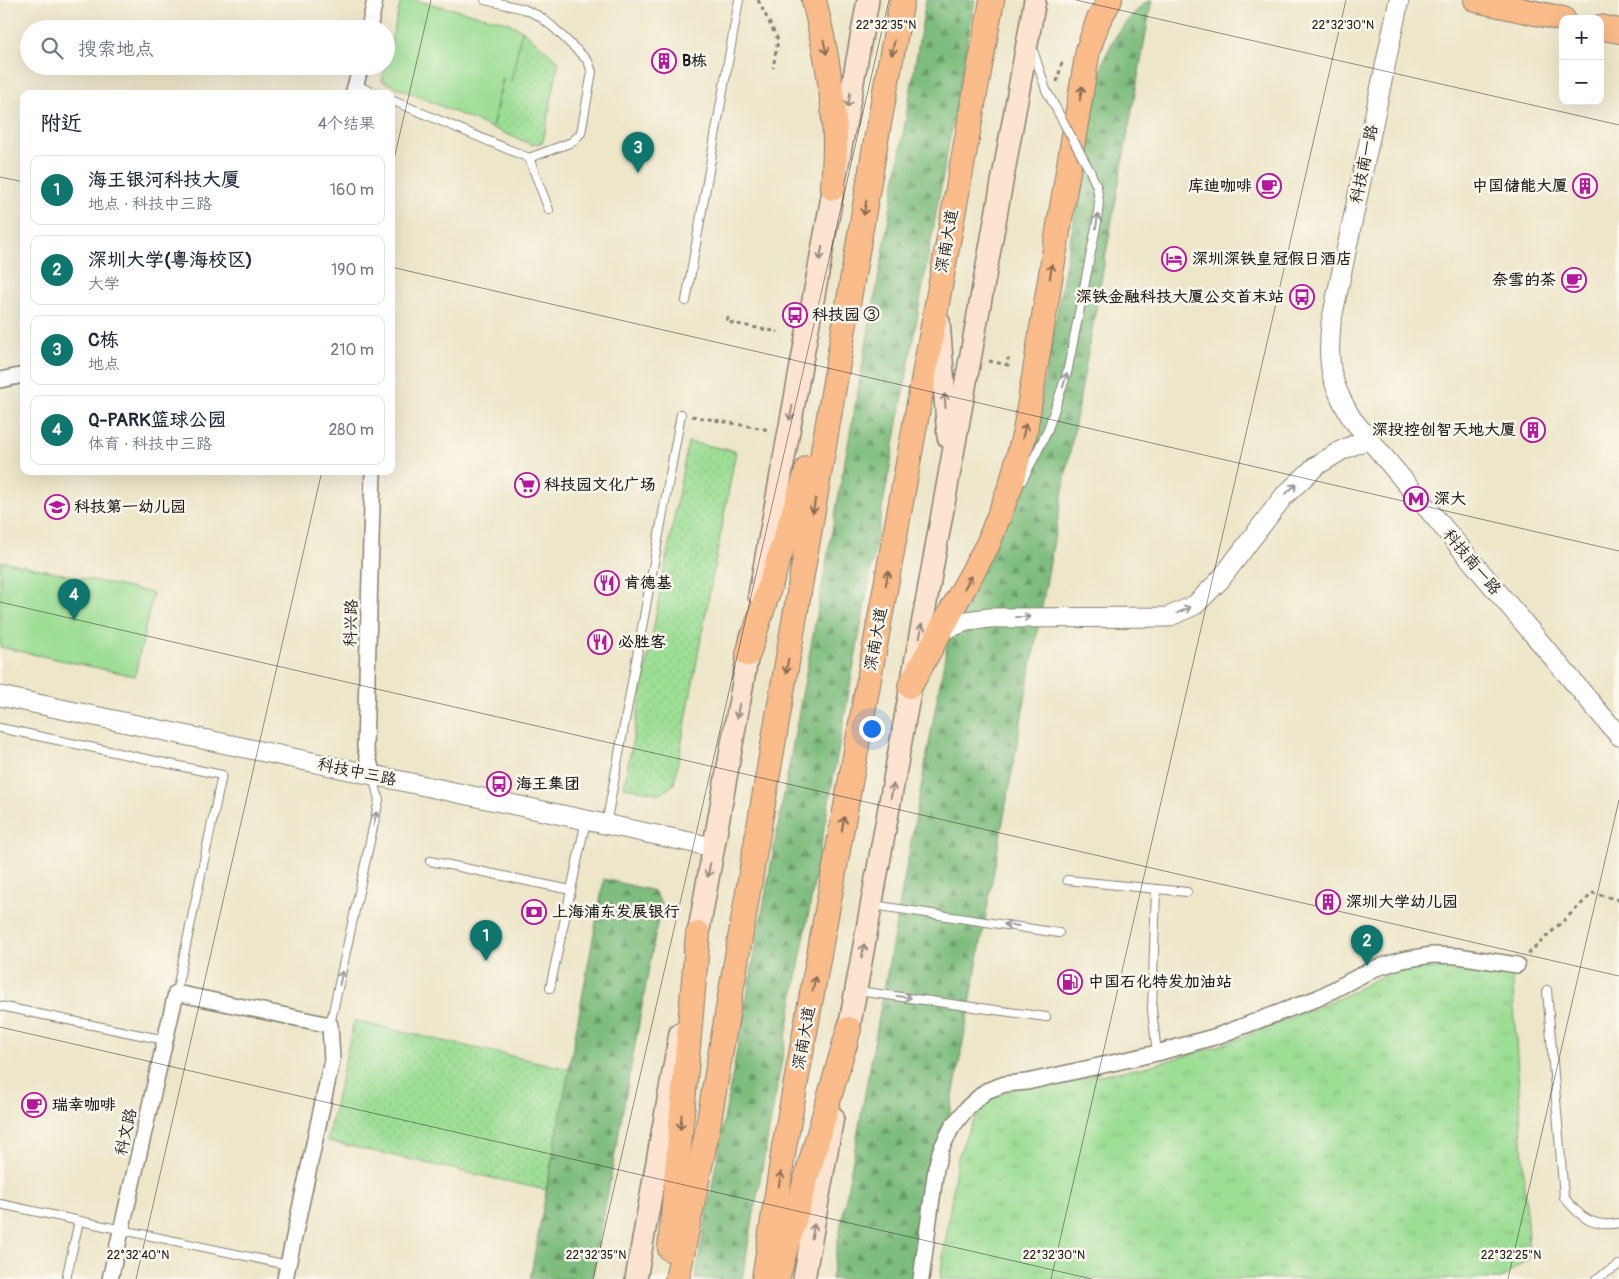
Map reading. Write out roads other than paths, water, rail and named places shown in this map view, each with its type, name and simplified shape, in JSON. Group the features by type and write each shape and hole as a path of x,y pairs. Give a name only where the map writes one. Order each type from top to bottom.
{"main road":[{"path":"814,0 826,50 831,87 835,141 833,188"},
{"path":"636,1279 787,434 868,0"},
{"path":"677,1279 707,1132 902,0"},
{"name":"深南大道","path":"764,1279 784,1148 992,0"},
{"path":"804,1279 1035,0"},
{"path":"910,686 988,544 1011,484 1025,431 1088,50 1098,21 1110,0"},
{"path":"1476,0 1559,18"},
{"path":"1604,28 1619,31"},
{"path":"937,299 950,467"},
{"path":"748,654 834,390"},
{"path":"668,1279 698,934"},
{"path":"777,1279 849,1029"}],"street":[{"path":"371,20 375,0"},
{"name":"科技南一路","path":"1399,0 1331,323 1328,347 1331,375 1340,398 1352,419 1619,736"},
{"path":"355,89 358,75"},
{"path":"0,380 20,376"},
{"path":"942,630 967,621 989,618 1168,617 1196,605 1220,580 1284,496 1316,466 1342,450 1368,439"},
{"name":"科兴路","path":"373,475 365,747 373,775"},
{"name":"科技中三路","path":"0,696 713,847"},
{"path":"921,1279 936,1168 941,1149 952,1127 968,1107 986,1091 1005,1084 1027,1082 1157,1053 1218,1036 1318,998 1373,969 1402,960 1432,955 1458,956 1517,965"},
{"path":"176,994 330,1026 332,1060 286,1272"},
{"name":"科文路","path":"110,1279 176,994"}],"lane":[{"path":"395,102 529,158 572,142 580,133 592,72 588,60 539,16 524,9 486,0"},
{"path":"686,301 739,0"},
{"path":"988,544 1051,423 1067,373 1097,222 1099,202 1090,171 1046,90 1029,33"},
{"path":"529,158 549,210"},
{"path":"606,825 681,414"},
{"path":"0,728 222,775 176,994"},
{"path":"330,1026 379,800 373,775"},
{"path":"550,988 586,820"},
{"path":"430,861 571,890"},
{"path":"1067,880 1187,892"},
{"path":"1156,889 1152,1010 1157,1053"},
{"path":"871,904 1059,933"},
{"path":"856,990 1046,1017"},
{"path":"1547,990 1564,1197 1576,1212 1592,1222 1606,1226 1619,1223"},
{"path":"0,1006 165,1040"},
{"path":"0,1204 121,1230 286,1272"},
{"path":"66,1279 79,1221"},
{"path":"1596,1279 1619,1265"}],"place":[{"name":"B栋","path":"664,61"},
{"name":"C栋","path":"638,173"},
{"name":"库迪咖啡","path":"1269,186"},
{"name":"中国储能大厦","path":"1585,186"},
{"name":"深圳深铁皇冠假日酒店","path":"1174,259"},
{"name":"奈雪的茶","path":"1574,280"},
{"name":"深铁金融科技大厦公交首末站","path":"1302,297"},
{"name":"科技园 ③","path":"795,315"},
{"name":"深投控创智天地大厦","path":"1533,430"},
{"name":"科技园文化广场","path":"527,485"},
{"name":"深大","path":"1416,499"},
{"name":"科技第一幼儿园","path":"57,507"},
{"name":"肯德基","path":"607,583"},
{"name":"Q-PARK篮球公园","path":"74,620"},
{"name":"必胜客","path":"600,642"},
{"name":"海王集团","path":"499,784"},
{"name":"深圳大学幼儿园","path":"1328,902"},
{"name":"上海浦东发展银行","path":"534,912"},
{"name":"海王银河科技大厦","path":"486,961"},
{"name":"深圳大学(粤海校区)","path":"1367,966"},
{"name":"中国石化特发加油站","path":"1070,982"},
{"name":"瑞幸咖啡","path":"34,1105"}]}
